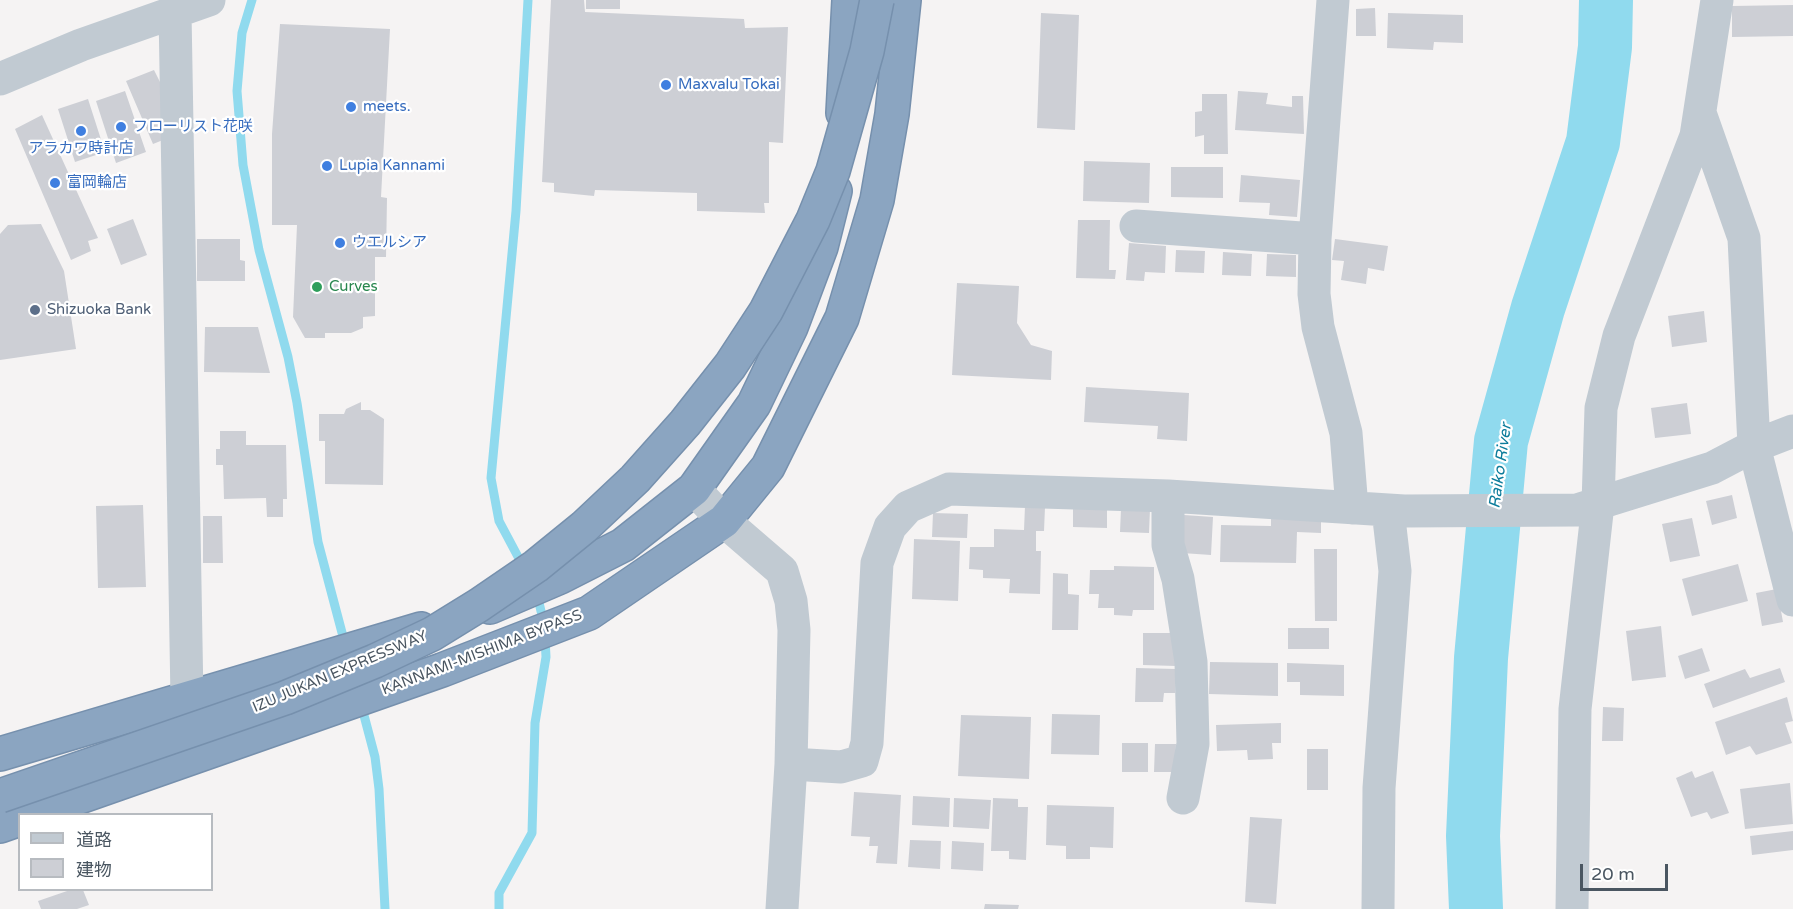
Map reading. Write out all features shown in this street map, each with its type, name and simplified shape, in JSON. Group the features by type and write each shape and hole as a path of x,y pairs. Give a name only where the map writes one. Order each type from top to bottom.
{"highway":[{"path":"0,754 479,611 560,577 623,545 694,489 754,404 791,327 821,247 840,170 849,0"},
{"name":"IZU JUKAN EXPRESSWAY","path":"0,796 285,698 375,661 432,633 479,605 536,566 584,526 635,479 685,423 730,366 792,265 833,171 865,62 877,0"},
{"name":"KANNAMI-MISHIMA BYPASS","path":"34,813 442,670 589,613 724,521 768,467 842,318 877,200 892,114 904,0"},
{"path":"0,826 18,820"}],"street":[{"path":"0,79 81,45 208,0"},
{"path":"1333,0 1315,238 1314,294 1318,327 1346,433 1352,508"},
{"path":"1572,909 1575,710 1588,507 1603,398 1619,336 1696,136 1717,0"},
{"path":"175,12 187,699"},
{"path":"1700,113 1744,237 1754,446 1792,588"},
{"path":"1136,226 1315,238"},
{"path":"791,764 841,767 862,761 867,742 877,564 890,527 908,507 949,489 1168,496 1396,510 1588,507 1632,491 1712,468 1754,446 1793,431"},
{"path":"694,489 724,521 782,571 791,601 794,630 791,764 782,909"},
{"path":"1168,496 1168,545 1178,579 1191,662 1193,744 1183,798"},
{"path":"1376,902 1379,788 1395,571 1396,510"}],"building":[{"name":"Maxvalu Tokai","path":"551,0 584,0 585,12 744,19 745,28 788,27 783,143 769,142 769,203 764,203 765,213 697,211 697,193 595,190 594,196 554,192 554,183 542,182"},
{"path":"586,0 620,0 620,9 586,9"},
{"path":"1793,5 1793,36 1732,37 1732,6"},
{"path":"1375,8 1376,36 1356,36 1356,9"},
{"path":"1041,13 1079,15 1075,130 1037,128"},
{"path":"1388,13 1463,15 1463,43 1434,42 1433,50 1387,48"},
{"name":"Lupia Kannami","path":"280,24 390,29 381,197 387,198 386,257 375,257 375,316 363,317 363,328 351,333 325,333 325,338 305,338 293,317 297,225 272,225 272,134"},
{"path":"154,70 163,88 163,140 153,144 126,81"},
{"name":"フローリスト花咲","path":"125,91 146,152 116,163 96,101"},
{"path":"1238,91 1268,93 1266,104 1292,107 1292,96 1303,96 1304,134 1235,130"},
{"path":"1202,94 1227,94 1228,154 1204,154 1204,135 1195,137 1195,112 1202,111"},
{"name":"アラカワ時計店","path":"88,99 105,152 75,162 58,109"},
{"name":"富岡輪店","path":"42,115 98,238 88,241 91,251 71,260 15,129"},
{"path":"1084,161 1150,163 1149,203 1083,201"},
{"path":"1171,167 1223,167 1223,198 1171,197"},
{"path":"1241,175 1300,180 1297,217 1269,215 1270,203 1239,202"},
{"path":"133,219 147,255 121,265 107,229"},
{"path":"1078,220 1110,220 1109,270 1116,270 1115,279 1076,278"},
{"name":"Shizuoka Bank","path":"41,224 64,271 76,349 0,360 0,234 8,225"},
{"path":"197,239 240,239 240,260 245,261 245,281 197,281"},
{"path":"1335,239 1388,246 1384,271 1368,268 1366,284 1341,280 1344,261 1332,260"},
{"path":"1129,243 1166,246 1165,273 1145,272 1144,281 1126,280"},
{"path":"1176,250 1205,251 1204,273 1175,272"},
{"path":"1223,252 1252,254 1251,276 1222,275"},
{"path":"1267,254 1296,255 1296,277 1266,276"},
{"path":"957,283 1019,286 1017,323 1031,345 1052,351 1051,380 952,375"},
{"path":"1704,311 1707,342 1672,347 1668,316"},
{"path":"205,327 258,327 270,373 204,372"},
{"path":"1086,387 1189,393 1187,441 1157,439 1158,426 1084,422"},
{"path":"361,402 361,410 370,410 384,419 383,485 325,484 325,441 319,441 319,414 344,414 346,409"},
{"path":"1687,403 1691,434 1655,438 1651,408"},
{"path":"220,431 246,431 246,445 286,445 287,499 283,499 283,517 267,517 266,498 224,499 223,465 216,465 216,449 220,449"},
{"path":"1732,495 1737,518 1712,525 1706,501"},
{"path":"1073,504 1107,505 1107,528 1073,527"},
{"path":"143,505 146,587 98,588 96,506"},
{"path":"1025,506 1045,507 1044,531 1036,531 1036,551 1041,551 1040,594 1009,593 1010,579 983,578 983,570 969,569 970,547 994,547 994,529 1024,530"},
{"path":"1121,509 1150,509 1149,533 1120,532"},
{"path":"933,513 968,514 967,538 932,537"},
{"path":"1184,515 1213,517 1211,555 1182,553"},
{"path":"203,516 222,516 223,563 203,563"},
{"path":"1271,518 1321,519 1321,533 1297,532 1296,563 1220,562 1221,525 1271,526"},
{"path":"1692,518 1700,556 1670,562 1662,524"},
{"path":"914,539 960,541 958,601 912,599"},
{"path":"1314,549 1337,549 1337,621 1315,621"},
{"path":"1738,564 1748,601 1692,616 1682,579"},
{"path":"1114,566 1154,567 1154,610 1133,610 1132,616 1114,615 1114,608 1098,608 1099,594 1089,594 1090,570 1114,570"},
{"path":"1053,573 1068,574 1068,594 1079,595 1078,630 1052,630"},
{"path":"1777,589 1783,622 1762,626 1756,593"},
{"path":"1661,626 1666,677 1632,681 1626,631"},
{"path":"1288,628 1329,628 1329,649 1288,649"},
{"path":"1143,633 1176,633 1176,666 1143,665"},
{"path":"1702,648 1710,671 1685,679 1678,656"},
{"path":"1210,662 1278,663 1278,696 1209,694"},
{"path":"1287,663 1344,665 1344,696 1300,695 1300,682 1287,682"},
{"path":"1136,668 1176,669 1175,693 1164,693 1163,702 1135,702"},
{"path":"1780,668 1785,682 1713,708 1704,684 1745,669 1750,678"},
{"path":"1787,697 1793,721 1785,723 1792,743 1756,755 1750,746 1726,755 1715,722"},
{"path":"1603,707 1624,708 1623,741 1602,741"},
{"path":"1052,714 1100,715 1099,755 1051,754"},
{"path":"961,715 1031,717 1029,779 958,776"},
{"path":"1281,723 1281,743 1272,743 1273,759 1248,760 1247,750 1217,751 1216,725"},
{"path":"1122,743 1148,743 1148,772 1122,772"},
{"path":"1155,744 1176,744 1175,772 1154,772"},
{"path":"1307,749 1328,749 1328,790 1307,790"},
{"path":"1692,771 1695,778 1713,771 1729,813 1711,819 1707,812 1691,817 1676,778"},
{"path":"1790,783 1793,824 1745,829 1740,789"},
{"path":"854,792 901,795 897,864 876,863 878,846 869,846 870,837 851,836"},
{"path":"913,796 950,798 949,827 912,825"},
{"path":"954,798 991,800 989,829 953,827"},
{"path":"993,798 1018,799 1018,807 1028,807 1026,860 1009,859 1009,851 991,851"},
{"path":"1047,805 1114,807 1113,848 1090,847 1090,859 1066,859 1066,846 1046,845"},
{"path":"1250,817 1282,819 1276,904 1245,902"},
{"path":"1793,831 1793,850 1752,855 1750,836"},
{"path":"910,840 941,841 940,869 908,867"},
{"path":"952,841 984,843 983,871 951,869"},
{"path":"67,891 83,891 89,905 77,909 41,909 38,901"},
{"path":"985,904 1019,905 1018,909 984,909"}],"waterway":[{"path":"252,0 242,33 237,91 243,165 259,250 288,357 318,542 345,644"},
{"path":"524,568 499,521 491,478 516,211 528,0"},
{"name":"Raiko River","path":"1476,909 1473,836 1481,658 1501,441 1538,308 1593,142 1605,47 1606,0"},
{"path":"537,594 544,624"},
{"path":"499,909 499,893 532,833 535,723 546,657 545,638"},
{"path":"361,704 375,757 379,789 385,909"}],"place":[{"name":"Maxvalu Tokai","path":"666,85"},
{"name":"meets.","path":"351,107"},
{"name":"フローリスト花咲","path":"121,127"},
{"name":"アラカワ時計店","path":"81,131"},
{"name":"Lupia Kannami","path":"327,166"},
{"name":"富岡輪店","path":"55,183"},
{"name":"ウエルシア","path":"340,243"},
{"name":"Curves","path":"317,287"},
{"name":"Shizuoka Bank","path":"35,310"}]}
